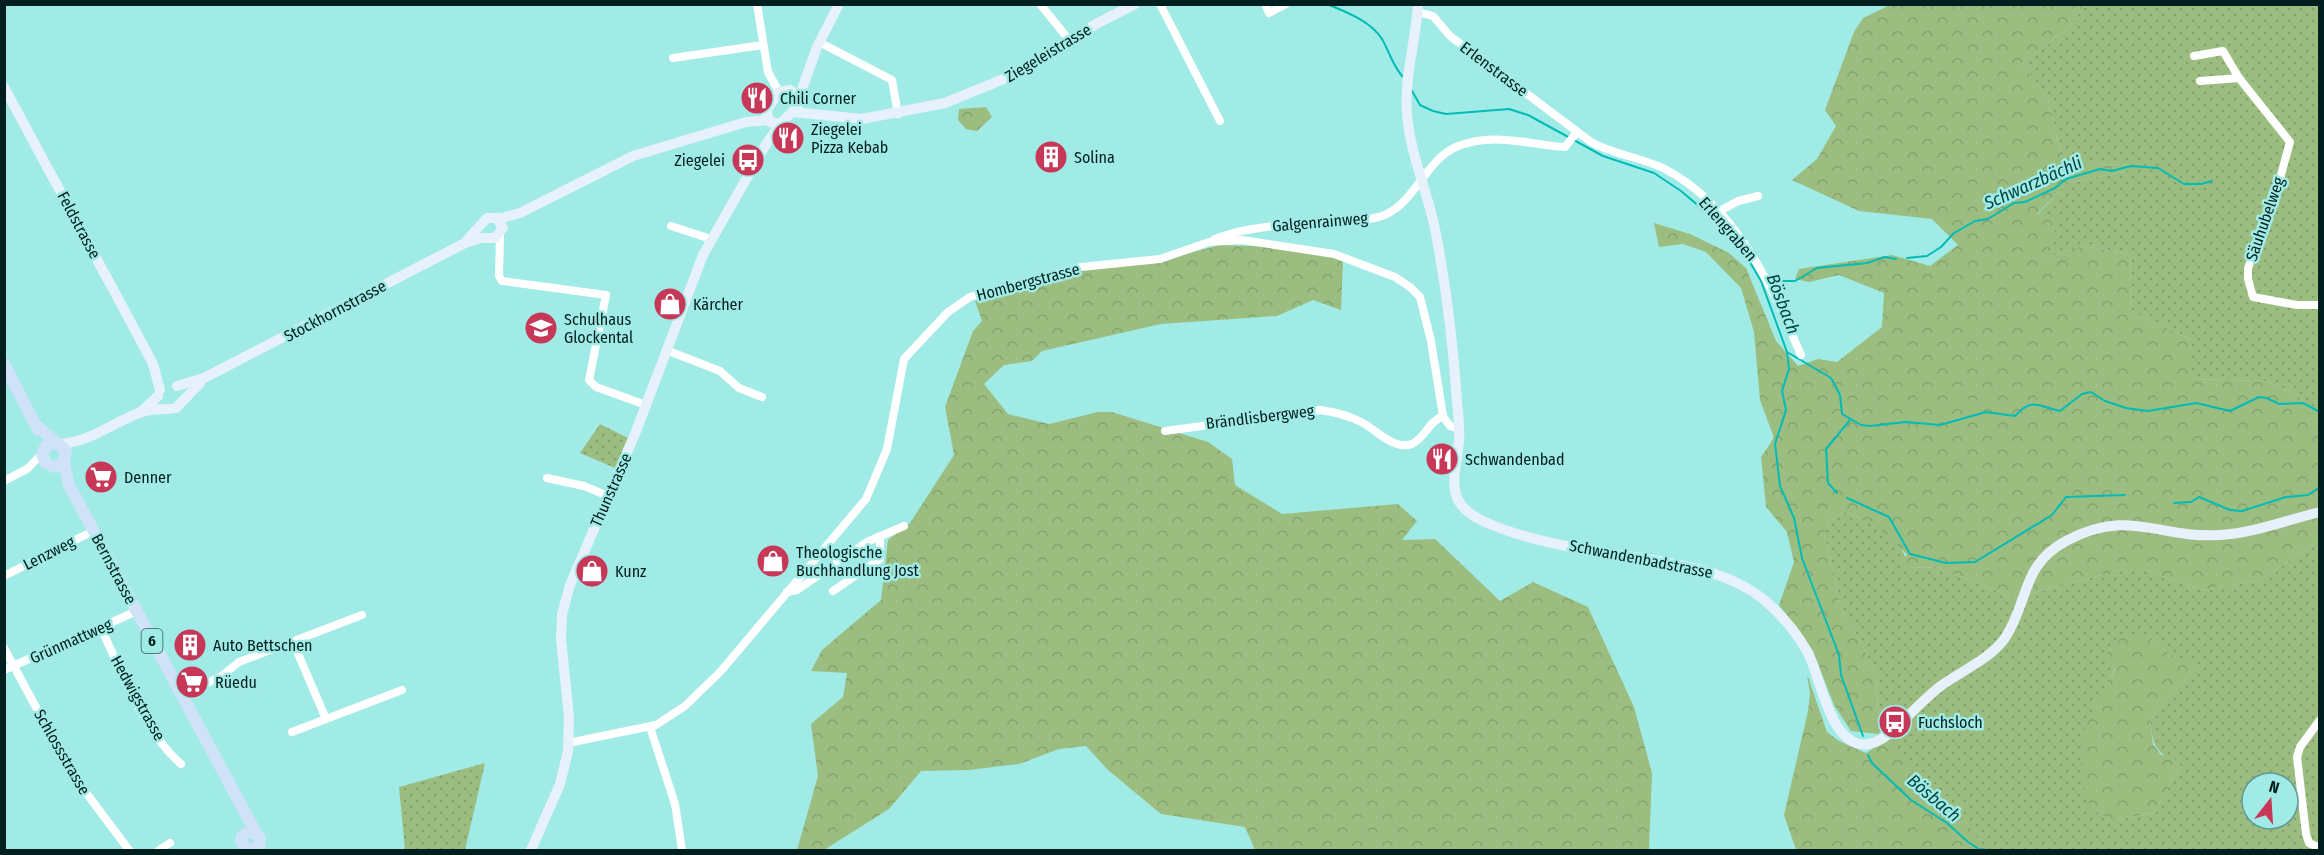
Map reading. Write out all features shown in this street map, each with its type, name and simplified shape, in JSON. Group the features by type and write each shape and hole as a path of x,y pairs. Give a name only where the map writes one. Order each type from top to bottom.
{"main road":[{"path":"771,119 797,104 819,42 839,4"},
{"name":"Ziegeleistrasse","path":"785,91 797,104 818,114 847,119 898,114 945,103 1006,80 1107,18 1136,4"},
{"name":"Schwandenbadstrasse","path":"1418,8 1408,68 1406,105 1408,130 1420,182 1434,224 1444,282 1459,429 1453,483 1457,499 1472,515 1495,526 1526,535 1699,569 1740,584 1766,602 1790,627 1812,662 1836,725 1844,736 1861,744 1874,742 1888,735 1934,692 1996,648 2011,628 2031,574 2046,555 2064,542 2107,525 2135,524 2215,536 2253,530 2319,512"},
{"path":"771,119 785,91 806,75"},
{"name":"Feldstrasse","path":"4,87 153,364 159,393 165,407"},
{"name":"Stockhornstrasse","path":"159,393 174,385 204,378 465,243 493,231 520,213 622,160 746,122 771,119"},
{"name":"Thunstrasse","path":"531,850 562,779 568,743 568,712 561,650 562,614 570,585 646,405 687,292 711,239 765,146 771,119"},
{"name":"Bernstrasse","path":"4,364 244,813 249,845"},
{"name":"Feldstrasse","path":"153,364 174,385 183,398"},
{"name":"Stockhornstrasse","path":"165,407 176,408 204,378"},
{"path":"140,413 159,393"},
{"path":"53,459 82,441 140,413 165,407"},
{"name":"Bernstrasse","path":"36,424 58,444"},
{"path":"58,444 82,441"},
{"path":"53,459 58,444"},
{"path":"53,459 65,449 58,444"}],"street":[{"path":"757,4 770,79 785,91"},
{"path":"1040,4 1070,41"},
{"path":"1160,4 1220,121"},
{"path":"1265,4 1269,14 1286,4"},
{"name":"Erlenstrasse","path":"1418,8 1433,16 1450,36 1574,137"},
{"path":"819,42 892,80 898,114"},
{"path":"673,58 763,45"},
{"path":"2194,56 2223,51 2239,78 2200,81"},
{"name":"Säuhubelweg","path":"2239,78 2290,142 2271,211 2248,268 2248,279 2253,297 2297,305 2319,305"},
{"name":"Galgenrainweg","path":"1209,242 1233,232 1378,217 1396,207 1444,155 1464,144 1509,139 1562,147 1574,137"},
{"name":"Erlengraben","path":"1574,137 1653,164 1672,173 1718,212 1762,270 1801,355"},
{"path":"1718,212 1738,201 1758,196"},
{"path":"671,226 711,239"},
{"path":"493,231 500,258 500,278 505,283 606,296 589,380 596,387 646,405"},
{"name":"Hombergstrasse","path":"568,743 650,727 673,715 708,685 866,499 887,449 904,359 948,312 970,297 1081,267 1160,259 1209,242 1242,240 1334,254 1395,277 1420,297 1425,311 1443,416"},
{"path":"666,350 720,371 739,388 762,397"},
{"name":"Brändlisbergweg","path":"1165,431 1320,410 1340,413 1363,423 1394,443 1408,445 1419,439 1432,421 1443,416"},
{"path":"1443,416 1450,426 1459,429"},
{"path":"4,481 53,459"},
{"path":"547,478 584,486 608,496"},
{"path":"786,592 794,591 867,542 904,526"},
{"name":"Lenzweg","path":"4,576 93,531"},
{"path":"833,591 880,559 880,536"},
{"name":"Grünmattweg","path":"8,668 136,611"},
{"path":"182,696 223,675 239,662 362,615"},
{"name":"Hedwigstrasse","path":"101,628 126,680 161,742 181,764"},
{"path":"293,642 326,719"},
{"name":"Schlossstrasse","path":"4,648 8,668 77,782 129,850"},
{"path":"292,732 402,690"},
{"path":"2319,720 2300,747 2297,761 2306,834 2309,843 2319,848"},
{"path":"650,727 675,804 682,850"},
{"path":"159,850 170,843"}],"green space":[{"path":"1890,5 2085,5 2066,31 2022,63 2048,99 2064,167 2090,164 2140,165 2123,172 2067,183 2037,214 2059,219 2045,258 2083,246 2130,254 2132,312 2192,340 2192,379 2265,381 2297,394 2319,420 2319,541 2260,580 2203,590 2142,569 2124,569 2015,598 1937,567 1907,568 1900,563 1907,555 1894,541 1871,524 1845,512 1830,520 1824,534 1842,611 1862,644 1876,676 1878,712 1884,715 1886,727 1878,734 1851,731 1834,705 1813,651 1779,605 1794,562 1787,532 1766,507 1761,457 1774,438 1760,400 1754,332 1741,288 1706,252 1683,244 1659,247 1654,223 1690,234 1729,253 1746,268 1776,341 1798,366 1818,359 1837,362 1882,327 1884,293 1839,275 1809,282 1795,279 1799,269 1892,255 1930,266 1958,245 1932,219 1859,211 1792,180 1817,159 1836,126 1825,110 1854,32 1863,18"},
{"path":"2085,5 2319,5 2319,420 2297,394 2265,381 2192,379 2192,340 2132,312 2130,254 2083,246 2045,258 2037,215 2067,183 2123,172 2138,165 2090,164 2064,167 2048,99 2022,63 2066,31"},
{"path":"986,107 992,117 977,131 966,129 958,120 959,109"},
{"path":"1219,245 1279,247 1335,257 1343,262 1341,310 1313,300 1277,316 1161,324 1042,351 1032,361 1004,365 984,384 1008,414 1049,424 1098,412 1112,412 1208,442 1232,459 1235,485 1282,514 1398,504 1417,521 1402,540 1435,539 1500,601 1533,582 1588,607 1634,707 1652,773 1649,850 1255,850 1245,827 1161,814 1108,770 1086,746 1059,749 1019,764 969,770 921,771 889,809 824,850 797,850 818,776 811,724 843,697 847,673 811,671 822,650 881,600 888,540 910,523 954,455 945,407 973,331 982,321 975,301 1081,270 1158,262"},
{"path":"600,424 628,438 615,468 580,453"},
{"path":"1845,512 1876,526 1894,539 1901,548 1907,568 1937,567 2015,598 2124,569 2142,569 2203,590 2260,580 2319,541 2319,850 1987,850 1958,814 1927,805 1892,738 1884,715 1878,712 1876,676 1862,644 1842,611 1824,534 1830,520","holes":["2147,635 2171,655 2198,665 2150,719 2152,736 2157,748 2181,766 2153,813 2115,820 2107,688 2115,668"]},
{"path":"2147,635 2171,655 2199,664 2150,719 2153,744 2161,755 2173,756 2181,766 2153,813 2115,820 2092,811 2082,772 2082,742 2090,717 2115,669 2102,658 2123,636"},
{"path":"1807,674 1827,732 1839,741 1866,753 1891,737 1919,782 1927,805 1958,813 1987,850 1796,850 1784,815 1808,711 1810,694"},
{"path":"485,763 465,850 405,850 399,787"}],"waterway":[{"name":"Bösbach","path":"1327,4 1371,27 1382,39 1402,76"},
{"name":"Bösbach","path":"1412,91 1420,105 1446,114 1509,109 1528,115 1603,156 1654,173 1681,191 1713,218 1747,257 1761,281 1787,352 1789,369 1782,391 1786,410 1775,444 1780,486 1794,518 1802,558 1839,655 1841,675 1863,736"},
{"name":"Schwarzbächli","path":"1907,258 1927,256 1941,247 1954,233 1975,221 1988,219 2014,203 2025,202 2055,188 2066,179 2100,169 2112,171 2131,166 2158,168 2184,184 2201,184 2212,181"},
{"name":"Schwarzbächli","path":"1774,281 1795,281 1817,268 1867,263 1885,257 1896,259"},
{"path":"1787,352 1831,378 1840,395 1842,414 1861,425 1906,422 1940,425 1986,412 2015,416 2026,406 2035,404 2060,411 2082,394 2091,392 2105,401 2126,408 2148,411 2196,403 2230,411 2259,397 2279,404 2303,403 2320,412"},
{"path":"1837,493 1828,483 1826,449 1850,420"},
{"path":"2174,503 2191,502 2199,497 2230,510 2242,511 2286,497 2308,495 2320,487"},
{"path":"1847,498 1889,517 1910,554 1946,563 1975,562 2052,515 2066,497 2125,495"},
{"name":"Bösbach","path":"1868,755 1872,763 1911,800 1947,823 1968,842 1979,849 1989,850"}],"place":[{"name":"Chili Corner","path":"757,98"},
{"name":"Ziegelei Pizza Kebab","path":"788,138"},
{"name":"Solina","path":"1051,157"},
{"name":"Ziegelei","path":"748,160"},
{"name":"Kärcher","path":"670,304"},
{"name":"Schulhaus Glockental","path":"541,328"},
{"name":"Schwandenbad","path":"1442,459"},
{"name":"Denner","path":"101,477"},
{"name":"Theologische Buchhandlung Jost","path":"773,561"},
{"name":"Kunz","path":"592,571"},
{"name":"Auto Bettschen","path":"190,645"},
{"name":"Rüedu","path":"192,682"},
{"name":"Fuchsloch","path":"1895,722"}]}
